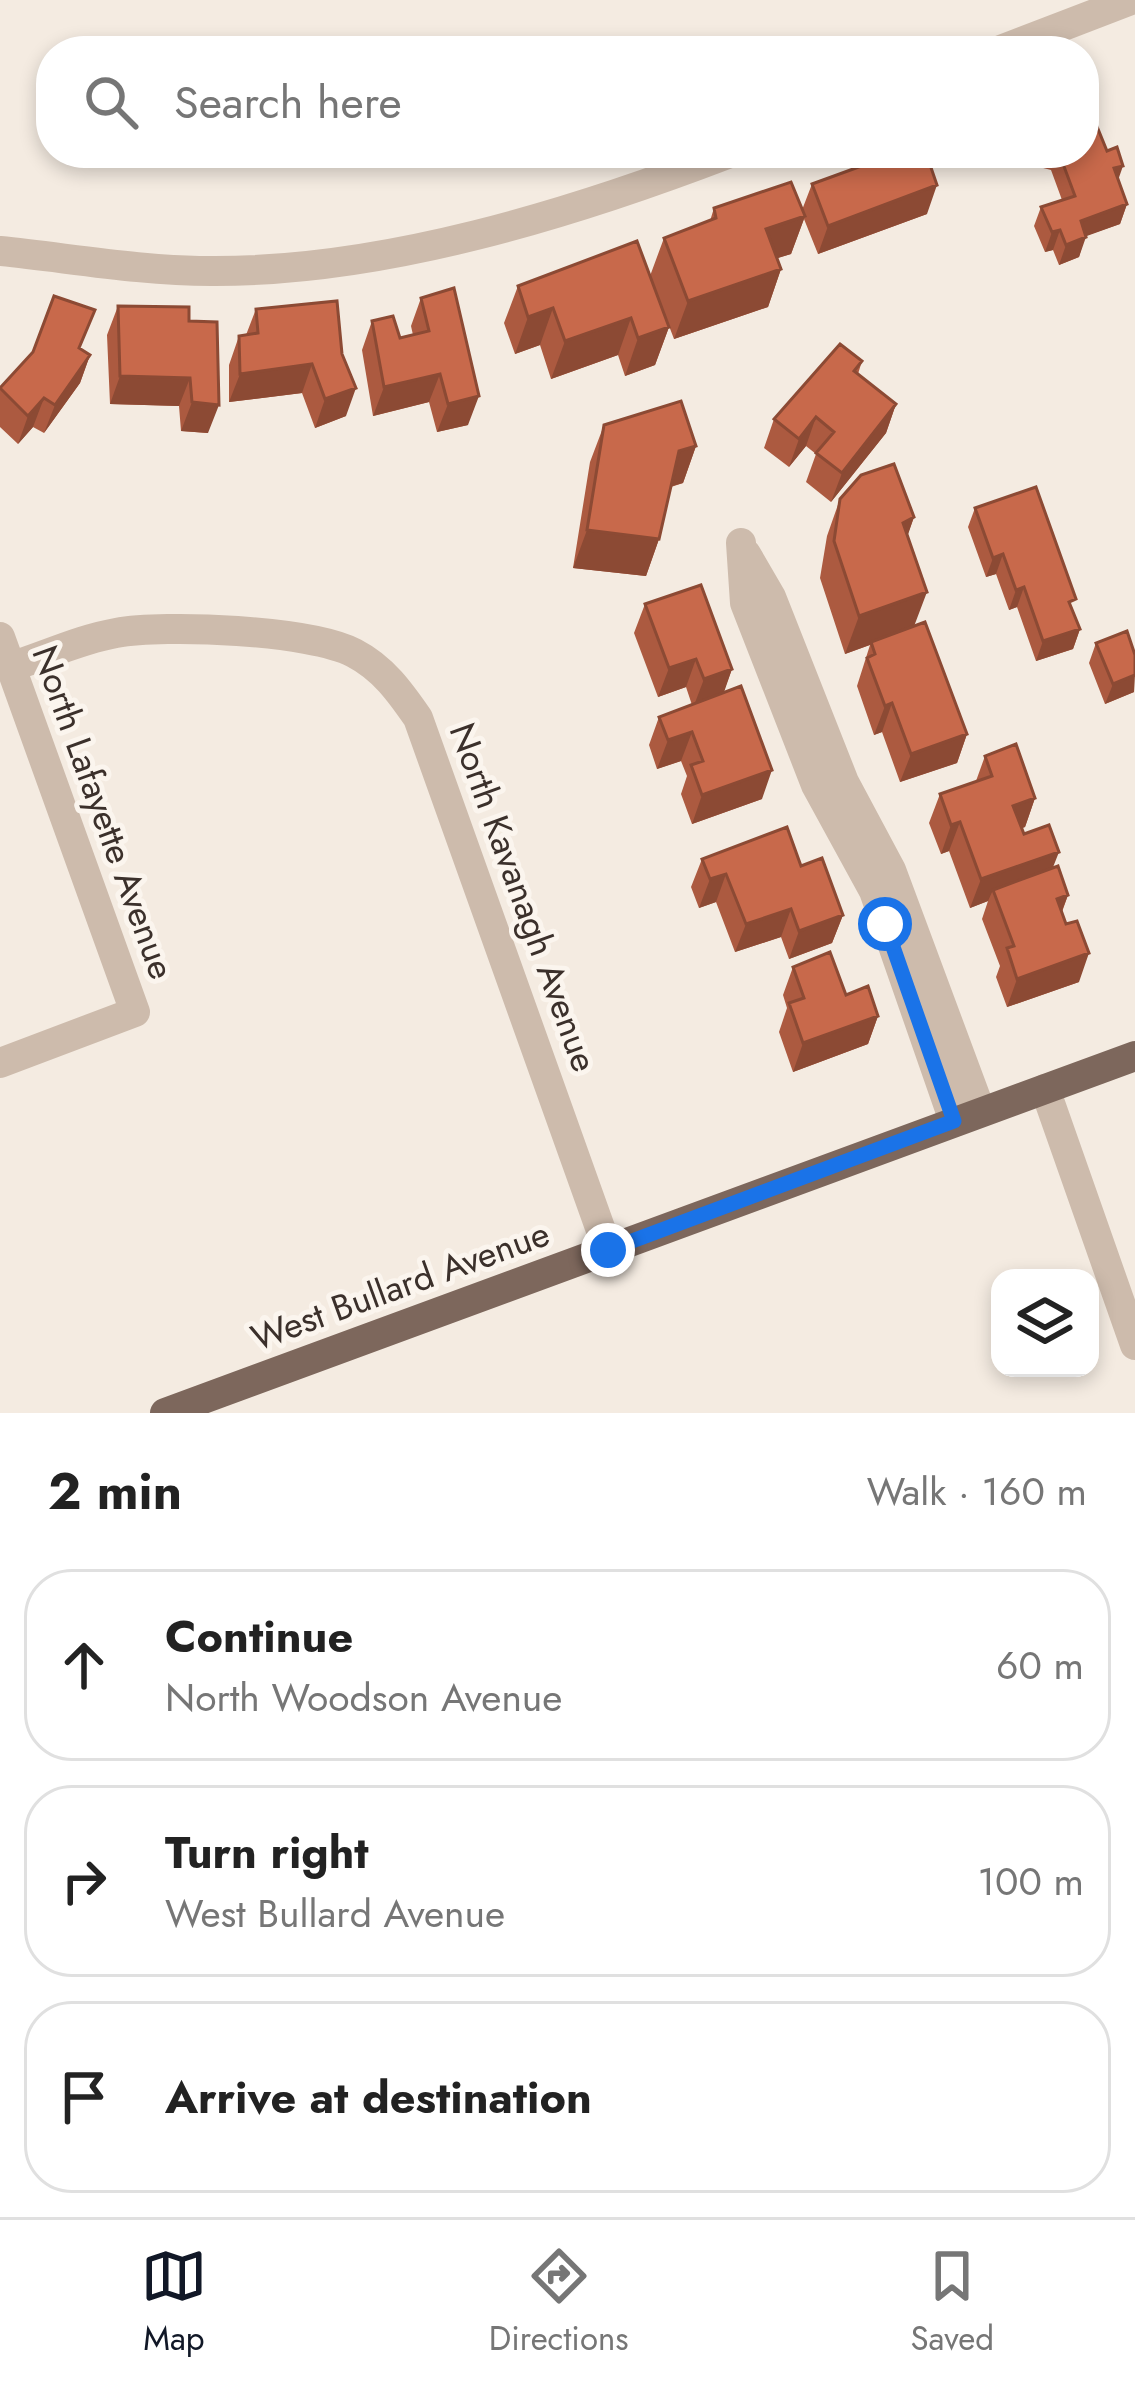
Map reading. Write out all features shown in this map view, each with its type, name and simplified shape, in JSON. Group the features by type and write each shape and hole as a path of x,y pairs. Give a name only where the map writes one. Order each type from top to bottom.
{"main road":[{"name":"West Bullard Avenue","path":"165,1413 1135,1056"}],"street":[{"path":"1037,36 1131,0"},
{"path":"0,251 210,271 345,261 603,201 690,168"},
{"name":"North Kavanagh Avenue","path":"10,667 116,633 170,630 321,639 356,654 392,680 418,718 608,1250"},
{"name":"North Lafayette Avenue","path":"0,637 135,1012 0,1063"},
{"path":"782,661 832,787 891,870 897,921 968,1116"},
{"path":"1045,1089 1135,1345"}],"building":[{"path":"1099,131 1107,151 1117,147 1123,166 1114,168 1127,204 1081,221 1086,237 1066,245 1060,230 1052,232 1041,207 1075,196 1065,168 1099,168"},
{"path":"856,168 931,168 937,185 828,226 812,184"},
{"path":"791,182 805,216 766,229 781,269 688,301 664,238 716,218 714,208"},
{"path":"637,241 669,327 638,338 631,318 565,341 553,308 528,317 518,286"},
{"path":"454,288 479,396 448,404 440,374 384,387 372,321 393,316 400,338 429,331 421,298"},
{"path":"54,296 95,310 79,348 90,355 55,405 44,398 28,416 0,388 33,352"},
{"path":"337,301 342,354 356,388 325,399 312,364 240,374 239,336 258,333 256,309"},
{"path":"118,306 189,307 189,321 217,322 219,405 192,402 190,378 120,376"},
{"path":"840,344 862,361 854,371 896,404 842,473 816,453 834,432 816,417 799,439 774,419"},
{"path":"681,401 696,446 679,451 659,539 587,530 604,425"},
{"path":"894,464 914,517 903,523 927,592 859,616 834,541 840,499 861,475"},
{"path":"1036,487 1076,599 1069,602 1080,629 1043,641 1024,587 1016,590 1003,554 993,558 975,508"},
{"path":"701,585 732,669 704,679 696,659 669,668 645,604"},
{"path":"925,622 967,734 911,754 892,703 885,706 867,658 875,654 871,642"},
{"path":"1127,631 1135,675 1113,684 1096,643"},
{"path":"741,686 772,770 702,795 691,765 703,761 692,732 668,740 659,717"},
{"path":"1016,744 1035,798 1013,806 1024,834 1049,825 1059,852 981,879 960,822 951,825 940,794 992,776 985,756"},
{"path":"787,827 801,866 822,858 843,915 799,931 791,909 746,924 726,874 710,879 702,859"},
{"path":"1058,866 1068,895 1057,899 1066,924 1077,921 1089,953 1017,979 1007,948 1014,946 993,890"},
{"path":"830,952 846,995 868,986 878,1016 803,1043 789,1003 804,998 793,967"}],"route":[{"path":"608,1250 954,1121 885,924"}]}
